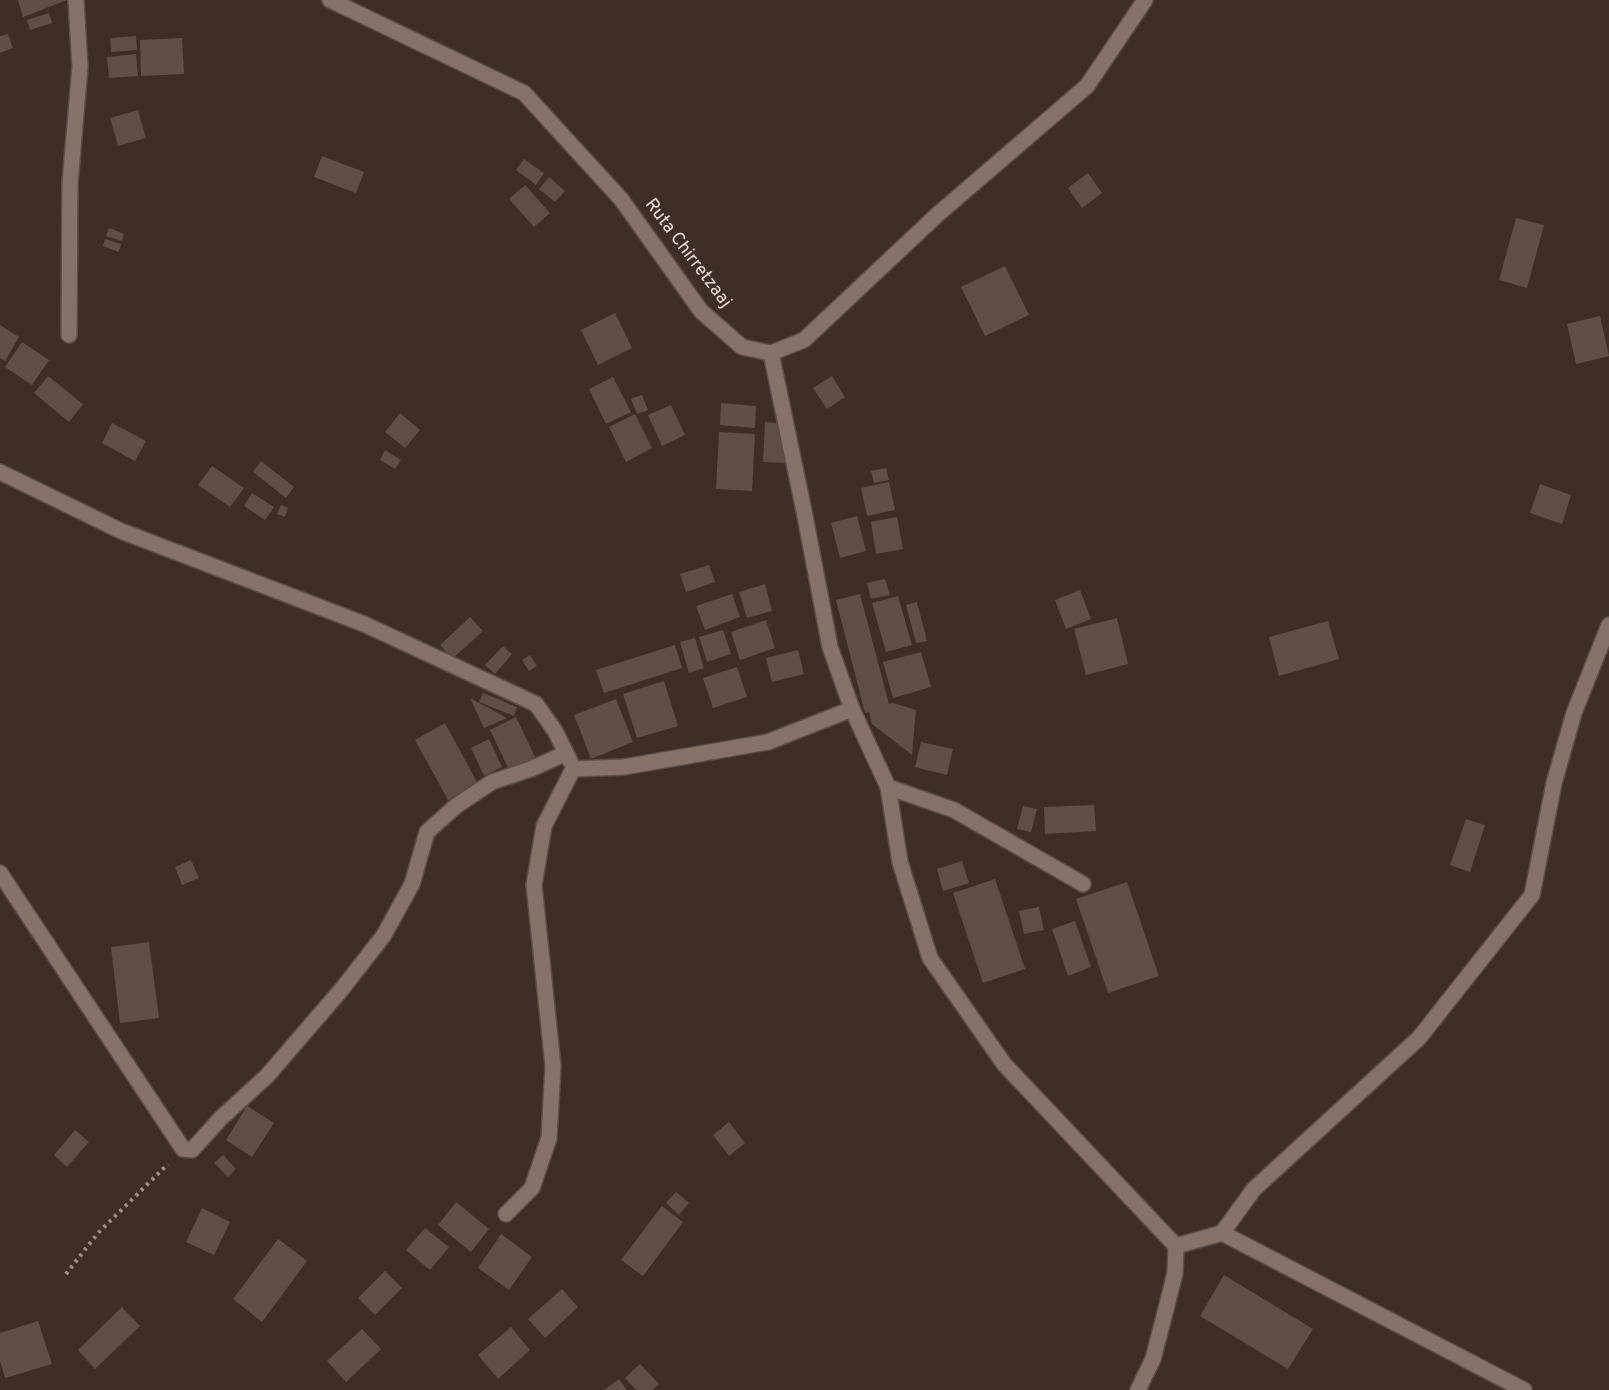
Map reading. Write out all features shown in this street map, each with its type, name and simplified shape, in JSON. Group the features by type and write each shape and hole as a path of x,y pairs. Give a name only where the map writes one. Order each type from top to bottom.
{"street":[{"path":"69,334 70,183 80,67 76,0"},
{"name":"Ruta Chirretzaaj","path":"330,0 524,93 621,200 701,311 742,347 771,353"},
{"path":"1138,1390 1153,1359 1164,1319 1175,1273 1176,1246 1004,1064 930,958 900,862 888,787 852,709 830,647 771,353 804,340 937,215 1087,86 1145,0"},
{"path":"0,472 121,531 364,624 536,704 555,731 573,769"},
{"path":"1176,1246 1222,1233 1254,1189 1419,1038 1532,895 1554,783 1574,713 1609,625"},
{"path":"573,769 624,767 768,742 852,709"},
{"path":"0,873 183,1149 192,1150 221,1118 267,1076 342,989 384,935 412,884 427,832 456,806 492,782 531,769 566,753"},
{"path":"506,1214 532,1188 549,1138 554,1066 534,885 544,826 573,769"},
{"path":"888,787 954,810 1083,884"},
{"path":"1222,1233 1524,1390"}],"path":[{"path":"66,1274 98,1233 183,1149"}],"building":[{"path":"18,0 67,0 23,17"},
{"path":"49,13 52,23 30,30 27,20"},
{"path":"8,34 13,48 0,53 0,36"},
{"path":"136,36 137,50 111,52 110,38"},
{"path":"182,38 184,74 141,76 140,40"},
{"path":"136,54 138,76 109,78 107,57"},
{"path":"138,110 146,138 118,146 110,118"},
{"path":"322,156 364,172 356,193 314,177"},
{"path":"524,159 544,173 536,185 516,170"},
{"path":"1088,173 1102,193 1082,208 1068,188"},
{"path":"549,177 565,191 555,202 539,189"},
{"path":"525,185 550,213 534,227 509,199"},
{"path":"1516,218 1544,225 1527,288 1499,280"},
{"path":"109,228 124,234 122,241 106,236"},
{"path":"105,239 121,244 119,252 103,246"},
{"path":"1005,266 1029,315 985,336 961,287"},
{"path":"615,313 632,348 598,365 581,330"},
{"path":"1600,316 1609,356 1576,364 1567,324"},
{"path":"0,325 19,337 5,361 0,358"},
{"path":"22,342 49,360 32,385 5,367"},
{"path":"48,376 83,404 69,422 34,393"},
{"path":"832,376 845,397 827,409 813,388"},
{"path":"613,377 631,412 606,424 589,389"},
{"path":"642,395 648,410 637,414 631,399"},
{"path":"721,403 756,406 755,428 720,425"},
{"path":"671,405 685,435 662,446 648,415"},
{"path":"400,413 420,430 405,448 385,432"},
{"path":"635,414 652,448 626,462 609,427"},
{"path":"765,422 783,424 785,463 763,462"},
{"path":"112,423 146,441 135,461 102,443"},
{"path":"719,432 755,434 752,491 716,489"},
{"path":"385,450 401,460 395,469 380,460"},
{"path":"261,461 294,487 286,498 253,472"},
{"path":"212,466 244,488 230,507 198,485"},
{"path":"886,468 889,480 874,483 871,471"},
{"path":"889,482 895,510 867,516 861,488"},
{"path":"1540,484 1571,495 1562,524 1530,513"},
{"path":"252,493 274,507 265,520 244,506"},
{"path":"281,505 288,508 285,517 277,514"},
{"path":"857,516 866,551 840,558 831,523"},
{"path":"897,517 903,549 876,554 871,522"},
{"path":"709,565 715,582 686,592 680,574"},
{"path":"885,579 890,595 871,599 867,583"},
{"path":"765,584 772,611 747,618 739,592"},
{"path":"1080,590 1091,619 1066,629 1055,600"},
{"path":"732,594 740,617 705,630 696,606"},
{"path":"860,594 889,704 893,703 916,710 912,755 872,724 869,712 865,713 836,600"},
{"path":"898,596 912,645 886,652 872,603"},
{"path":"917,602 927,641 916,643 906,605"},
{"path":"470,617 483,631 452,659 440,645"},
{"path":"1117,618 1128,664 1086,675 1074,629"},
{"path":"766,620 775,648 740,660 731,632"},
{"path":"1328,621 1339,659 1279,676 1269,637"},
{"path":"723,630 731,654 707,662 699,637"},
{"path":"695,638 704,668 689,673 680,642"},
{"path":"675,645 682,668 604,693 596,670"},
{"path":"503,646 512,654 495,674 485,665"},
{"path":"798,650 804,674 772,682 766,658"},
{"path":"921,652 931,687 893,698 883,662"},
{"path":"530,655 537,666 529,671 522,660"},
{"path":"737,667 747,697 713,708 703,678"},
{"path":"664,681 678,726 637,738 623,694"},
{"path":"483,693 517,707 514,716 479,702"},
{"path":"470,698 507,718 484,728"},
{"path":"616,699 633,742 591,759 574,715"},
{"path":"516,717 536,759 510,772 490,730"},
{"path":"445,723 478,784 448,800 415,740"},
{"path":"489,739 502,767 484,776 471,748"},
{"path":"921,742 953,749 947,775 915,767"},
{"path":"1094,805 1096,831 1045,834 1044,807"},
{"path":"1023,806 1037,809 1031,832 1017,829"},
{"path":"1466,819 1485,825 1470,872 1450,865"},
{"path":"191,860 199,878 182,885 175,867"},
{"path":"962,861 969,883 943,891 937,869"},
{"path":"995,879 1025,969 983,983 953,893"},
{"path":"1127,882 1159,976 1108,993 1076,899"},
{"path":"1039,907 1044,930 1024,934 1019,911"},
{"path":"1075,921 1091,967 1068,976 1052,929"},
{"path":"149,942 159,1018 120,1023 111,947"},
{"path":"247,1106 274,1123 252,1157 226,1140"},
{"path":"729,1122 745,1143 729,1156 713,1135"},
{"path":"75,1130 89,1142 67,1167 54,1155"},
{"path":"223,1155 236,1169 228,1177 214,1163"},
{"path":"676,1192 689,1203 679,1215 666,1203"},
{"path":"456,1202 489,1229 471,1252 438,1225"},
{"path":"662,1206 683,1222 643,1276 621,1260"},
{"path":"202,1208 230,1222 214,1255 186,1242"},
{"path":"425,1228 449,1247 430,1270 406,1250"},
{"path":"501,1234 532,1257 509,1290 478,1268"},
{"path":"278,1239 307,1261 262,1322 233,1299"},
{"path":"385,1271 402,1288 375,1315 358,1298"},
{"path":"1224,1275 1313,1329 1288,1369 1200,1316"},
{"path":"562,1289 578,1307 545,1338 528,1319"},
{"path":"122,1307 140,1326 95,1369 78,1350"},
{"path":"38,1321 52,1364 5,1378 0,1361 0,1333"},
{"path":"511,1327 530,1350 498,1379 478,1355"},
{"path":"362,1329 381,1349 346,1382 327,1361"},
{"path":"640,1364 659,1384 652,1390 636,1390 625,1378"},
{"path":"619,1379 627,1390 604,1390"}]}
